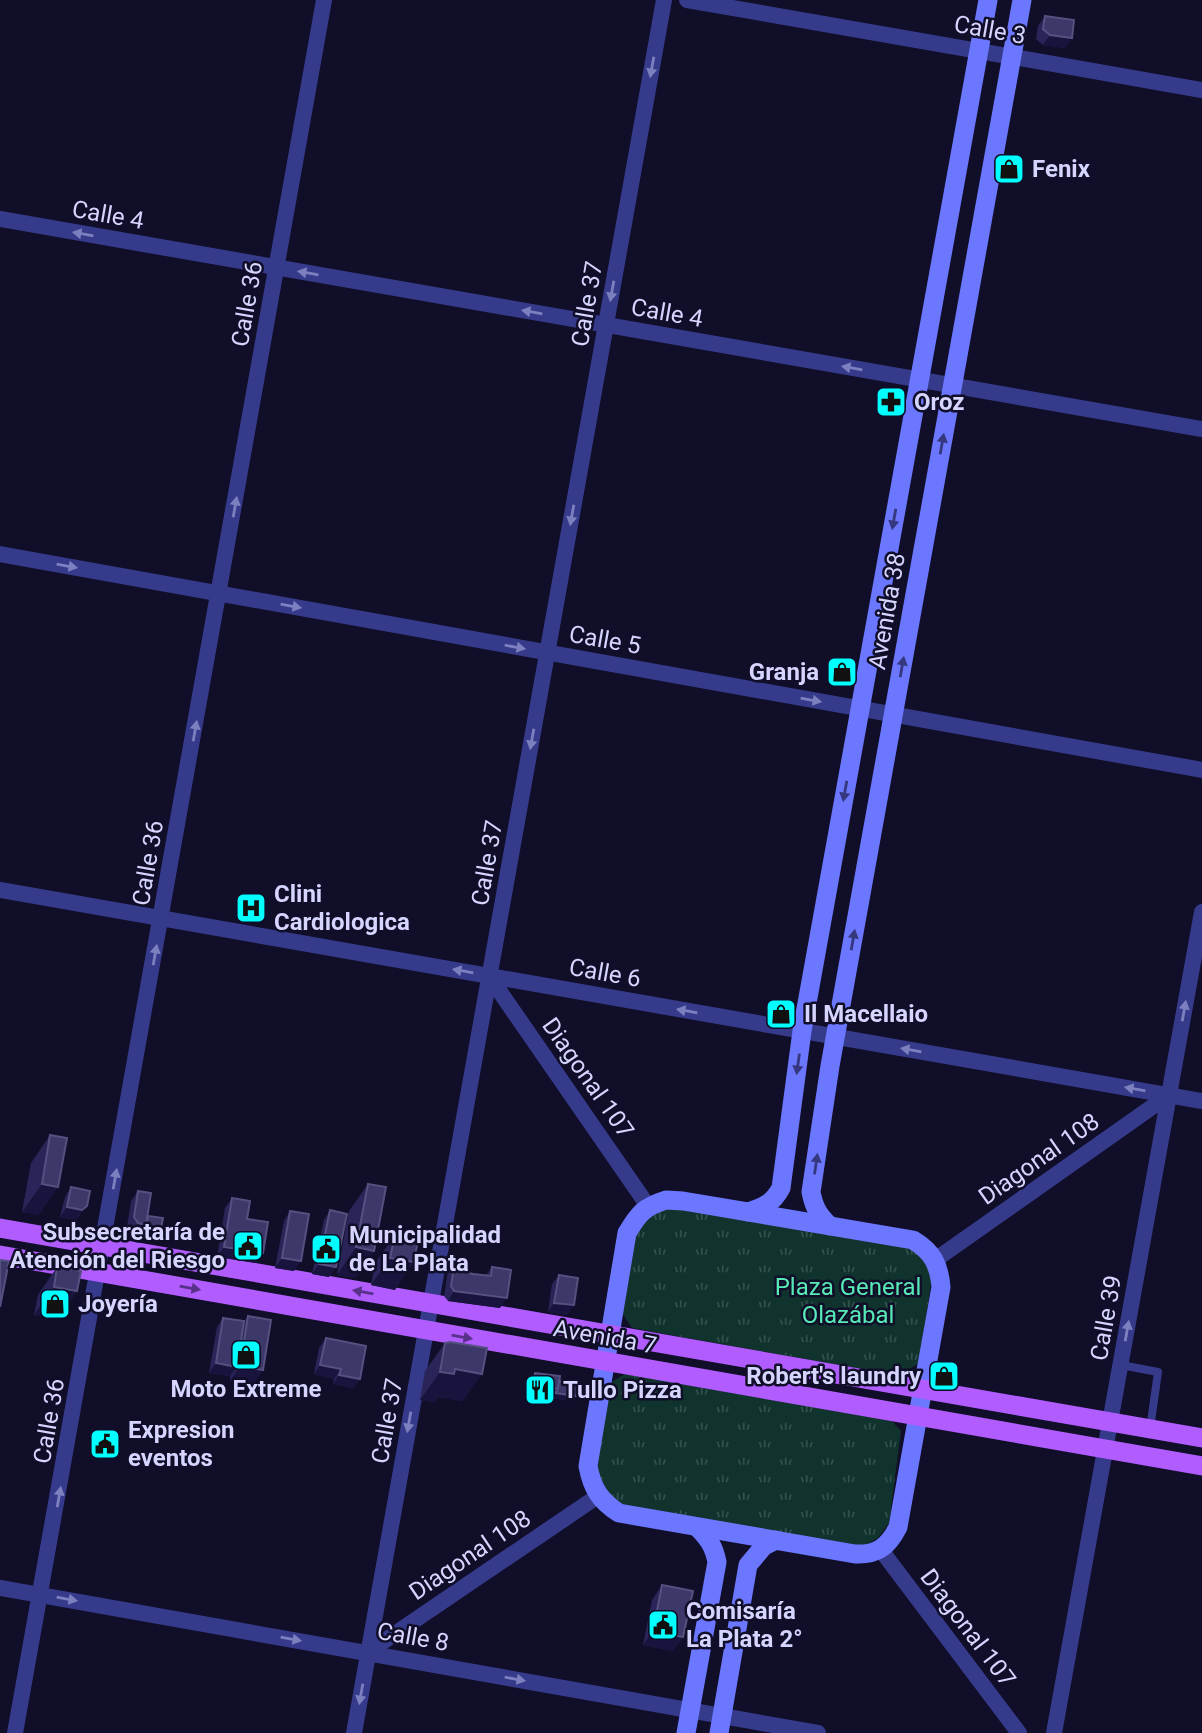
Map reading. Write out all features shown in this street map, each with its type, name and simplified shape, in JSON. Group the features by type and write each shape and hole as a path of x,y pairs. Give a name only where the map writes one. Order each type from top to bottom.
{"main road":[{"name":"Avenida 38","path":"748,1212 763,1208 775,1200 781,1188 803,1031 988,0"},
{"name":"Avenida 38","path":"830,1226 813,1206 811,1192 836,1037 1022,0"},
{"path":"666,1200 683,1200 748,1212 913,1240 926,1247 940,1272 941,1287 898,1527 891,1541 881,1550 855,1554 619,1513 598,1496 590,1481 588,1466 627,1233 636,1217 648,1206 666,1200"},
{"name":"Avenida 7","path":"0,1228 1202,1438"},
{"name":"Avenida 7","path":"0,1255 1202,1466"},
{"path":"686,1733 717,1562 715,1550 697,1527"},
{"path":"720,1725 748,1565 764,1546 776,1540"}],"street":[{"name":"Calle 36","path":"15,1733 324,0"},
{"name":"Calle 37","path":"354,1733 664,0"},
{"name":"Calle 3","path":"687,0 1202,90"},
{"name":"Calle 4","path":"0,219 1202,429"},
{"name":"Calle 5","path":"0,554 1202,770"},
{"name":"Calle 6","path":"0,890 1202,1101"},
{"name":"Calle 39","path":"1055,1733 1202,912"},
{"name":"Diagonal 107","path":"489,976 648,1206"},
{"name":"Diagonal 108","path":"935,1260 1169,1095"},
{"name":"Diagonal 108","path":"368,1652 598,1496"},
{"name":"Diagonal 107","path":"881,1550 1019,1733"},
{"name":"Calle 8","path":"0,1588 691,1711 720,1725 818,1733"}],"lane":[{"path":"1121,1365 1158,1372 1150,1429"}],"green space":[{"name":"Plaza General Olazábal","path":"668,1203 909,1245 926,1257 932,1276 919,1363 899,1376 632,1328 620,1310 633,1229"},
{"name":"Plaza General Olazábal","path":"625,1374 892,1421 901,1431 889,1523 878,1538 862,1547 622,1504 602,1489 591,1463 605,1386"}],"building":[{"path":"1045,16 1074,20 1072,38 1050,35 1043,29"},
{"path":"50,1135 67,1138 58,1187 42,1184"},
{"path":"368,1184 386,1187 374,1251 356,1247"},
{"path":"71,1187 90,1191 87,1206 82,1210 67,1207"},
{"path":"138,1191 151,1193 146,1225 138,1223 134,1217"},
{"path":"232,1198 250,1201 247,1219 268,1222 263,1253 224,1247"},
{"path":"330,1210 347,1214 336,1267 319,1264"},
{"path":"290,1211 309,1214 301,1261 282,1258"},
{"path":"148,1216 163,1218 160,1233 143,1229"},
{"path":"395,1235 418,1240 414,1262 390,1258"},
{"path":"0,1260 9,1261 0,1307"},
{"path":"455,1260 463,1262 462,1271 473,1274 491,1276 492,1267 511,1270 507,1298 454,1291 451,1286"},
{"path":"57,1267 81,1271 77,1291 54,1287"},
{"path":"559,1275 578,1278 574,1305 554,1303"},
{"path":"248,1316 271,1320 263,1370 240,1366"},
{"path":"223,1318 244,1321 237,1367 216,1363"},
{"path":"326,1338 366,1346 360,1379 339,1375 341,1369 320,1365"},
{"path":"445,1343 487,1348 482,1374 455,1369 454,1374 440,1372"},
{"path":"535,1373 560,1376 558,1389 533,1386"},
{"path":"559,1381 574,1383 578,1387 577,1396 555,1393"},
{"path":"662,1585 693,1591 683,1637 653,1631"}],"place":[{"name":"Fenix","path":"1009,169"},
{"name":"Oroz","path":"891,402"},
{"name":"Granja","path":"842,672"},
{"name":"Clini Cardiologica","path":"251,908"},
{"name":"Il Macellaio","path":"781,1014"},
{"name":"Subsecretaría de Atención del Riesgo","path":"248,1246"},
{"name":"Municipalidad de La Plata","path":"326,1249"},
{"name":"Joyería","path":"55,1304"},
{"name":"Moto Extreme","path":"246,1355"},
{"name":"Robert's laundry","path":"944,1376"},
{"name":"Tullo Pizza","path":"540,1390"},
{"name":"Expresion eventos","path":"105,1444"},
{"name":"Comisaría La Plata 2°","path":"663,1625"}]}
